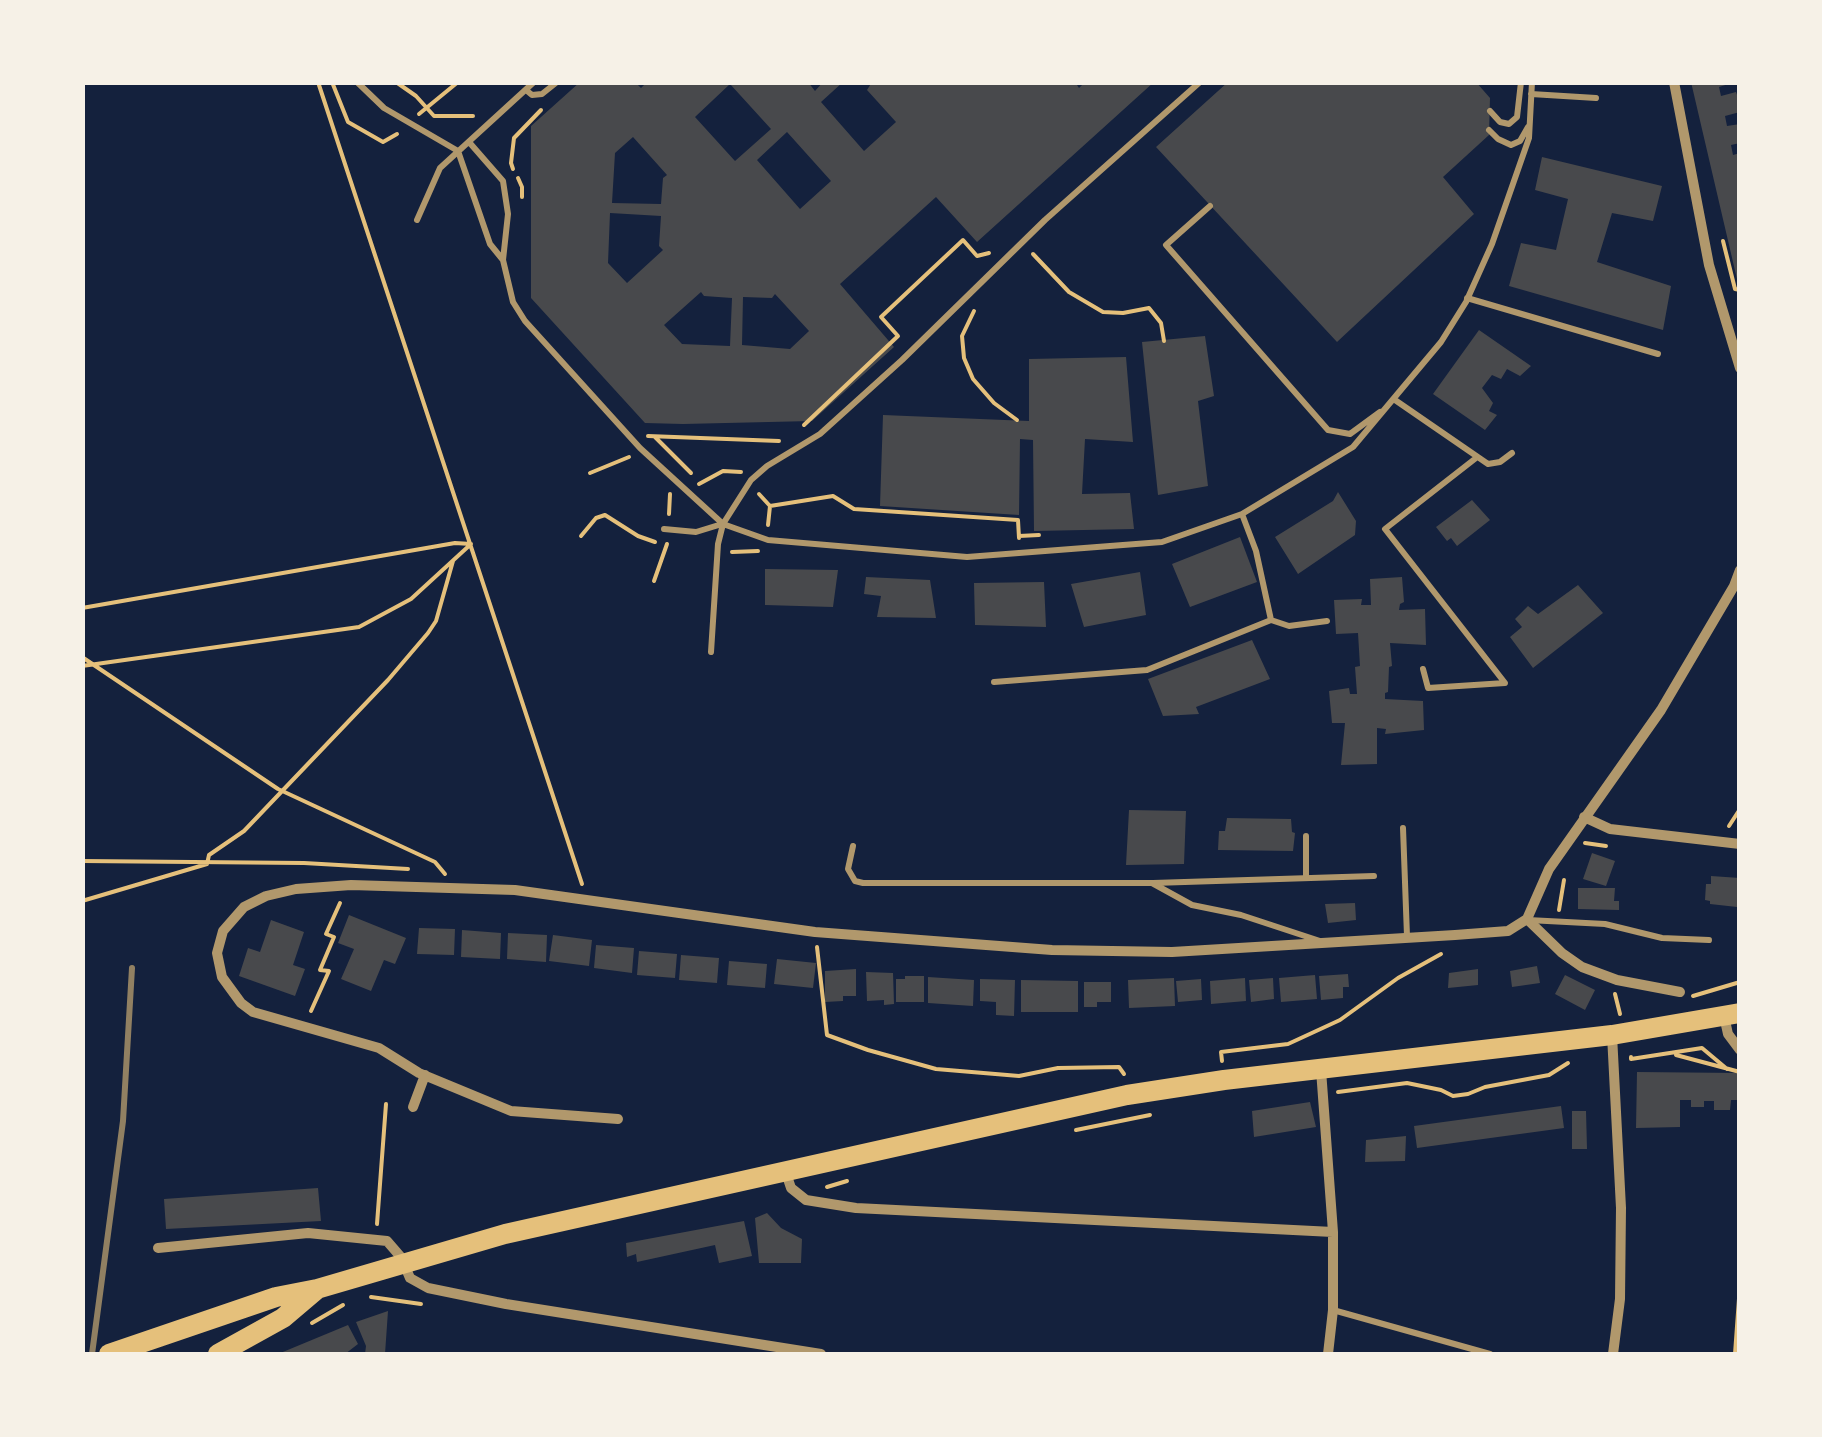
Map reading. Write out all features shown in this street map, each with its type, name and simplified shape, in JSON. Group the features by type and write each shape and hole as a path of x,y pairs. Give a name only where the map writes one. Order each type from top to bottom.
{"main road":[{"path":"108,1354 276,1298 505,1234 1127,1095 1321,1068 1612,1046 1732,1014"},
{"path":"218,1354 283,1318 317,1289"}],"street":[{"path":"1674,82 1709,264 1740,368"},
{"path":"1726,315 1740,309"},
{"path":"618,1119 515,1112 425,1075 379,1048 248,1009 222,978 218,952 229,921 252,902 296,889 351,885 441,886 586,898 816,932 1052,950 1172,952 1508,931 1527,920 1549,869 1661,710 1740,570"},
{"path":"1584,817 1610,829 1740,844"},
{"path":"1527,920 1562,954 1590,971 1680,992"},
{"path":"1732,1014 1729,1036 1740,1050"},
{"path":"1612,1046 1620,1208 1620,1298 1613,1354"},
{"path":"1321,1068 1333,1232 1333,1310 1328,1354"},
{"path":"412,1107 425,1075"},
{"path":"785,1170 796,1193 810,1202 856,1208 1333,1232"},
{"path":"158,1248 308,1232 387,1241 405,1264 410,1278 428,1288 821,1354"}],"lane":[{"path":"357,82 378,103 458,151 490,244 502,260"},
{"path":"417,220 437,172 534,82"},
{"path":"526,90 532,96 542,94 557,82"},
{"path":"711,652 718,544 723,524 751,480 820,434 1045,220 1200,82"},
{"path":"1490,112 1500,122 1510,124 1517,116 1521,82"},
{"path":"469,142 503,181 508,214 502,260 513,302 524,321 640,448 723,524 768,540 967,557 1162,542 1242,514 1353,447 1442,342 1467,298 1492,244 1529,138 1532,82"},
{"path":"1531,94 1596,98"},
{"path":"1489,130 1511,145 1520,141 1529,126"},
{"path":"1210,206 1166,245 1328,430 1350,434 1394,402"},
{"path":"1467,298 1658,354"},
{"path":"1394,402 1488,464 1500,462 1512,453"},
{"path":"1423,669 1428,688 1505,682 1385,528 1476,458"},
{"path":"1242,514 1256,551 1271,620"},
{"path":"666,529 696,532 723,524"},
{"path":"994,682 1147,670 1271,620 1289,626 1327,621"},
{"path":"1403,828 1407,936"},
{"path":"1306,836 1306,876"},
{"path":"853,846 848,869 855,881 863,883 1152,883 1374,876"},
{"path":"1152,883 1192,904 1241,914 1321,942"},
{"path":"1527,920 1605,924 1662,938 1709,940"},
{"path":"1333,1310 1490,1354"}],"path":[{"path":"318,82 586,898"},
{"path":"332,82 346,121 383,142 389,142 410,122"},
{"path":"396,82 434,116 470,117 481,113"},
{"path":"444,82 449,88"},
{"path":"426,108 458,82"},
{"path":"521,202 522,187 510,163 514,138 544,107"},
{"path":"644,437 793,438 898,336 881,317 963,240"},
{"path":"1024,260 1033,254 1069,292 1103,312 1148,308 1161,323 1164,341"},
{"path":"981,299 962,336 964,358 974,379 994,403 1017,420"},
{"path":"590,473 629,457 654,436"},
{"path":"654,581 666,551 670,496 665,489"},
{"path":"770,506 834,496 854,510 1018,520"},
{"path":"82,608 454,543 471,544"},
{"path":"82,666 359,627 411,599 471,544"},
{"path":"207,864 209,856 244,831 428,634 436,621 453,562"},
{"path":"82,657 281,790 432,861"},
{"path":"1580,845 1604,846"},
{"path":"82,861 304,862 420,870"},
{"path":"82,901 207,864"},
{"path":"1559,922 1565,871"},
{"path":"433,872 441,886"},
{"path":"304,1028 328,971 320,970 334,937 326,934 346,890"},
{"path":"816,932 827,1034 936,1069 1019,1076 1058,1068 1119,1067 1124,1074"},
{"path":"1221,1052 1288,1044 1340,1020 1443,950"},
{"path":"1705,993 1740,982"},
{"path":"1324,1093 1407,1083 1453,1096 1549,1076 1568,1063 1612,1046 1662,1050"},
{"path":"1676,1055 1740,1072"},
{"path":"1713,1056 1727,1069"},
{"path":"386,1104 376,1222 387,1241"},
{"path":"1069,1132 1162,1112"},
{"path":"796,1193 850,1180"},
{"path":"1734,1354 1740,1284"},
{"path":"408,1302 428,1288"},
{"path":"361,1298 427,1305"},
{"path":"298,1331 354,1300"}],"building":[{"path":"580,82 635,82 641,88 647,82 808,82 815,91 823,82 843,82 821,102 864,151 896,122 867,90 872,82 1075,82 1079,88 1085,82 1154,82 977,242 936,197 840,284 894,347 812,421 645,423 531,298 531,126","holes":["730,84 771,129 735,161 695,117","787,132 831,181 800,209 757,160","633,137 667,175 663,178 661,204 612,203 615,153","610,213 661,216 659,246 663,250 627,283 608,263","701,292 704,296 732,298 730,346 682,344 664,325","775,294 809,331 790,349 742,345 743,297 772,298"]},
{"path":"1228,82 1476,82 1490,98 1489,135 1443,177 1474,214 1337,342 1156,147"},
{"path":"1691,82 1735,82 1719,87 1721,96 1736,92 1740,103 1740,112 1725,116 1727,126 1740,124 1740,143 1731,145 1733,155 1740,153 1740,292"},
{"path":"1542,157 1662,186 1653,221 1612,213 1597,262 1671,286 1663,330 1509,286 1521,243 1556,250 1568,199 1535,190"},
{"path":"1479,330 1531,366 1520,376 1507,369 1501,379 1492,375 1482,388 1493,403 1489,411 1497,415 1485,430 1433,394"},
{"path":"1205,336 1214,396 1198,401 1208,486 1158,495 1142,342"},
{"path":"1126,357 1133,442 1085,439 1082,494 1130,493 1134,529 1034,531 1033,440 1020,439 1019,515 880,506 883,415 1029,421 1029,359"},
{"path":"1338,492 1356,521 1355,535 1298,574 1275,537 1333,501"},
{"path":"1472,500 1490,520 1457,546 1451,538 1447,541 1436,527"},
{"path":"1240,537 1257,582 1190,607 1172,564"},
{"path":"765,569 838,570 833,607 765,605"},
{"path":"1140,572 1146,615 1084,627 1071,584"},
{"path":"866,577 930,580 936,618 877,617 881,596 864,594"},
{"path":"1402,577 1404,602 1399,610 1425,609 1426,645 1390,643 1392,666 1385,699 1423,701 1424,730 1385,734 1386,729 1377,728 1377,764 1341,765 1345,723 1332,723 1329,691 1349,688 1350,694 1357,694 1355,667 1360,666 1358,633 1336,634 1334,600 1362,599 1361,605 1371,605 1370,579"},
{"path":"1044,582 1046,627 975,625 974,583"},
{"path":"1578,585 1603,613 1533,668 1510,637 1522,627 1515,619 1528,606 1538,614"},
{"path":"1252,640 1270,679 1196,707 1199,714 1163,716 1148,679"},
{"path":"1129,810 1186,811 1184,864 1126,865"},
{"path":"1227,818 1291,819 1295,833 1293,851 1218,850 1219,831 1225,831"},
{"path":"1592,853 1615,861 1606,886 1583,879"},
{"path":"1711,876 1740,878 1737,907 1705,900"},
{"path":"1578,888 1615,888 1614,901 1619,901 1619,910 1578,909"},
{"path":"1355,903 1356,920 1328,923 1325,904"},
{"path":"349,915 406,938 395,964 384,960 371,991 341,979 354,949 338,943"},
{"path":"271,920 304,932 293,965 305,969 295,996 239,976 248,948 260,952"},
{"path":"419,928 455,929 454,955 417,954"},
{"path":"462,930 501,933 500,959 461,957"},
{"path":"508,933 547,935 546,962 507,959"},
{"path":"553,935 592,940 589,966 549,961"},
{"path":"596,945 634,948 632,973 594,968"},
{"path":"639,951 677,954 675,978 637,975"},
{"path":"681,955 719,958 717,983 679,980"},
{"path":"777,959 816,963 813,988 774,984"},
{"path":"729,961 767,964 765,988 727,985"},
{"path":"1537,966 1540,983 1512,987 1510,971"},
{"path":"856,969 856,996 825,1002 825,971"},
{"path":"1478,969 1478,985 1448,988 1449,973"},
{"path":"866,972 893,973 894,1004 867,1001"},
{"path":"1348,974 1349,987 1343,987 1343,998 1321,1000 1319,976"},
{"path":"1315,975 1317,999 1281,1002 1279,978"},
{"path":"1565,975 1595,990 1585,1010 1555,994"},
{"path":"924,976 924,1002 896,1002 896,979"},
{"path":"928,977 974,980 973,1006 928,1003"},
{"path":"1174,978 1175,1006 1129,1008 1128,980"},
{"path":"1245,978 1246,1001 1211,1004 1210,981"},
{"path":"1273,978 1274,999 1251,1002 1249,980"},
{"path":"980,979 1015,980 1014,1016 996,1015 996,1002 980,1001"},
{"path":"1201,979 1202,1000 1178,1002 1176,981"},
{"path":"1021,980 1078,981 1078,1012 1021,1012"},
{"path":"1084,982 1111,982 1111,1002 1084,1007"},
{"path":"1637,1072 1739,1073 1739,1100 1731,1100 1730,1110 1714,1110 1714,1101 1704,1101 1704,1107 1691,1107 1691,1100 1680,1100 1680,1127 1636,1128"},
{"path":"1310,1102 1316,1127 1254,1137 1252,1111"},
{"path":"1561,1106 1564,1128 1417,1148 1414,1126"},
{"path":"1572,1111 1586,1111 1587,1149 1572,1149"},
{"path":"1406,1136 1405,1161 1365,1162 1366,1140"},
{"path":"318,1188 321,1221 166,1229 164,1199"},
{"path":"767,1213 781,1228 802,1239 801,1263 759,1263 755,1218"},
{"path":"744,1221 752,1256 719,1263 715,1245 637,1262 636,1254 627,1257 626,1243"},
{"path":"388,1311 385,1354 365,1354 366,1346 356,1322"},
{"path":"348,1325 358,1344 345,1354 278,1354"}],"railway":[{"path":"92,1354 123,1121 132,968"}]}
